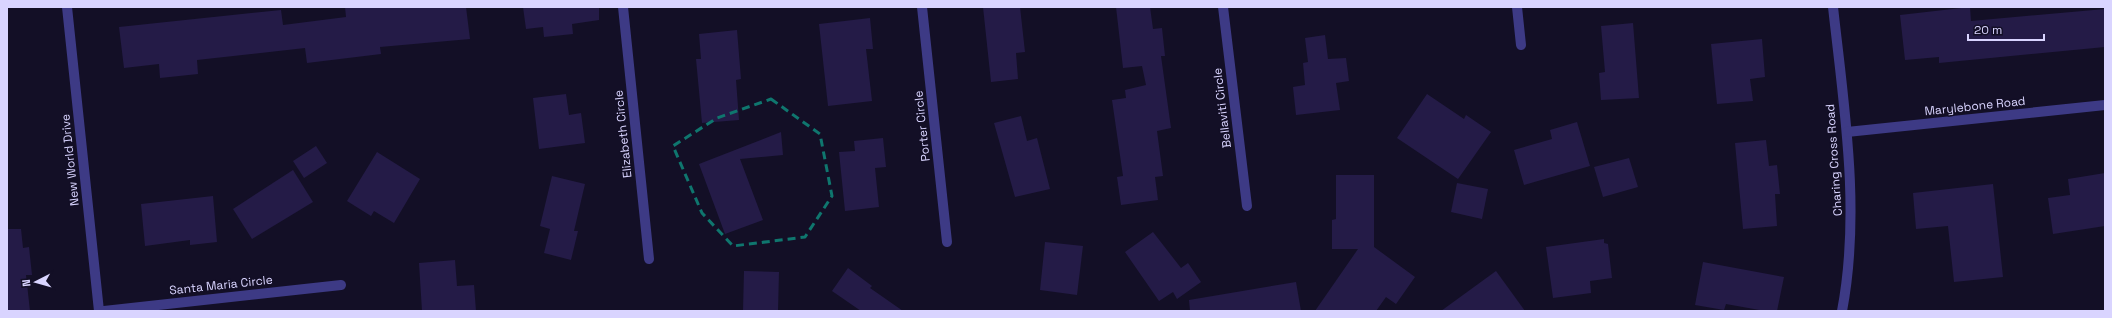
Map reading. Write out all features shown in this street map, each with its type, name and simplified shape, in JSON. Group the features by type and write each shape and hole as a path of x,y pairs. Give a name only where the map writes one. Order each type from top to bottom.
{"street":[{"name":"New World Drive","path":"67,7 100,311"},
{"name":"Elizabeth Circle","path":"623,7 649,259"},
{"name":"Porter Circle","path":"922,7 946,242"},
{"name":"Bellaviti Circle","path":"1223,7 1246,206"},
{"path":"1517,7 1521,45"},
{"name":"Charing Cross Road","path":"1833,7 1847,132 1852,234 1842,311"},
{"name":"Marylebone Road","path":"1847,132 2105,105"},
{"name":"Santa Maria Circle","path":"104,311 341,285"}],"highlighted area":[{"path":"771,99 820,134 832,196 805,237 733,246 702,213 673,146 717,118"}],"building":[{"path":"345,7 466,7 470,39 380,47 381,54 307,63 305,48 197,60 198,74 160,78 159,64 124,68 119,27 281,10 283,25 346,17"},
{"path":"523,7 599,7 599,20 572,24 573,34 544,37 543,27 526,29"},
{"path":"983,7 1020,7 1025,52 1016,53 1018,79 991,82"},
{"path":"1116,7 1150,7 1153,29 1162,28 1165,56 1161,56 1171,128 1157,131 1163,176 1155,177 1158,200 1121,205 1117,177 1123,176 1112,100 1126,98 1125,90 1146,85 1142,66 1123,68"},
{"path":"1970,7 1971,21 2105,9 2105,47 1939,63 1939,57 1905,60 1900,15"},
{"path":"870,18 873,49 866,49 872,101 828,106 819,24"},
{"path":"1633,23 1639,98 1601,100 1599,73 1605,72 1601,26"},
{"path":"737,30 741,79 736,80 739,120 702,123 696,59 701,59 699,34"},
{"path":"1325,35 1328,59 1346,58 1349,81 1336,83 1340,110 1296,115 1293,87 1305,85 1303,63 1308,62 1305,38"},
{"path":"1762,39 1765,77 1750,79 1753,101 1717,104 1711,44"},
{"path":"566,94 569,115 581,113 585,143 539,149 533,98"},
{"path":"1427,94 1464,119 1466,115 1491,132 1458,179 1397,138"},
{"path":"1021,116 1027,141 1037,138 1050,189 1015,197 994,123"},
{"path":"1577,122 1590,166 1524,185 1514,150 1552,139 1550,130"},
{"path":"781,132 783,155 740,159 763,220 725,234 699,164"},
{"path":"883,138 886,167 875,168 879,207 845,211 839,152 855,151 854,141"},
{"path":"1766,140 1769,166 1777,165 1780,194 1775,194 1777,226 1743,229 1735,143"},
{"path":"316,146 327,163 304,178 293,161"},
{"path":"377,152 420,179 394,223 374,211 371,216 347,201"},
{"path":"1629,158 1638,187 1603,197 1594,167"},
{"path":"293,170 313,202 252,239 233,209"},
{"path":"2105,173 2105,226 2053,234 2048,198 2070,195 2068,179"},
{"path":"1336,175 1374,175 1374,247 1415,277 1396,304 1386,297 1376,311 1315,311 1358,249 1332,249 1332,220 1336,219"},
{"path":"552,176 585,184 574,231 578,231 571,260 544,253 550,229 540,226"},
{"path":"1457,183 1488,189 1482,219 1451,212"},
{"path":"1993,184 2003,277 1954,282 1948,226 1916,229 1913,193"},
{"path":"213,196 217,242 190,245 190,240 145,246 141,204"},
{"path":"7,229 21,229 23,248 29,247 32,275 26,275 30,311 7,311"},
{"path":"1153,232 1181,268 1188,263 1201,282 1177,299 1173,292 1159,301 1125,252"},
{"path":"1604,239 1604,243 1608,244 1612,278 1590,281 1591,293 1553,298 1546,247"},
{"path":"1045,242 1083,246 1077,295 1040,290"},
{"path":"455,260 457,286 474,285 476,311 422,311 419,263"},
{"path":"1703,262 1784,277 1777,311 1765,311 1726,304 1724,310 1695,305"},
{"path":"848,268 872,286 870,288 903,311 861,311 832,291"},
{"path":"744,271 779,272 778,311 743,311"},
{"path":"1496,271 1525,311 1441,311"},
{"path":"1296,282 1301,311 1190,311 1189,300"}]}
